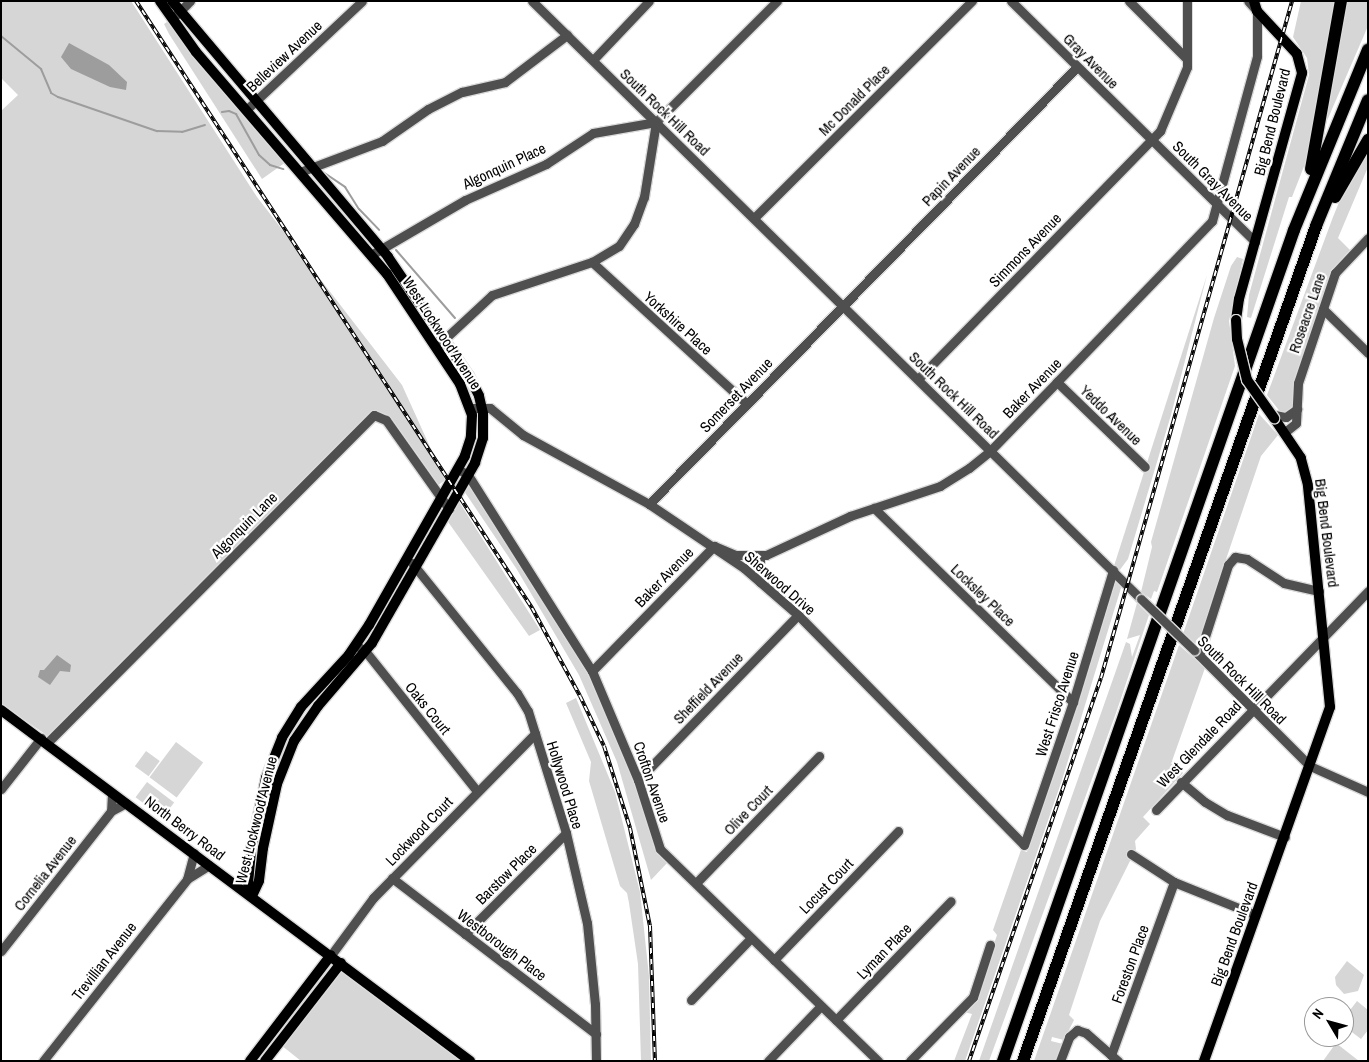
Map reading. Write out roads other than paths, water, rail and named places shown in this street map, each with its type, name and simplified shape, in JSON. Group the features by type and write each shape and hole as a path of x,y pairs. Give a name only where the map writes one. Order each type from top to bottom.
{"highway":[{"path":"1305,199 1341,1"},
{"path":"1003,1061 1305,199 1368,50"},
{"path":"1024,1061 1316,226 1368,100"},
{"path":"1316,226 1368,140"}],"main road":[{"name":"West Lockwood Avenue","path":"160,1 254,102 381,247 469,376 482,406 483,438 468,475 366,652 307,720 283,766 268,824 259,881 252,896"},
{"name":"West Lockwood Avenue","path":"172,1 175,16 246,110 371,255 460,384 470,408 471,437 458,469 356,645 301,707 272,762 257,820 249,869 252,896"},
{"name":"Big Bend Boulevard","path":"1204,1061 1330,706 1325,634 1308,485 1301,458 1285,432 1247,380 1237,339 1236,320 1255,242 1302,74 1297,54 1256,6"},
{"name":"North Berry Road","path":"1,710 331,955 470,1061"},
{"path":"272,762 283,766"},
{"path":"257,820 268,824"},
{"path":"225,877 238,877 249,869"},
{"path":"250,1061 331,955"},
{"path":"265,1061 341,963"},
{"path":"268,1038 277,1046"}],"street":[{"path":"175,16 190,1"},
{"name":"Belleview Avenue","path":"246,110 362,1"},
{"name":"South Rock Hill Road","path":"532,1 844,305 1113,570 1251,710 1310,766 1368,792"},
{"path":"593,60 649,1"},
{"name":"Mc Donald Place","path":"754,218 972,1"},
{"name":"Gray Avenue","path":"1011,1 1151,140"},
{"path":"1129,1 1187,59"},
{"name":"Simmons Avenue","path":"918,379 1160,131 1184,78 1187,59 1187,1"},
{"path":"1248,1 1256,6"},
{"path":"436,348 492,295 592,262 619,246 634,224 644,197 656,122 773,3"},
{"name":"Baker Avenue","path":"592,671 714,546 736,555 760,556 874,508 940,486 969,468 991,450 1212,221 1256,64 1256,6"},
{"path":"300,172 382,141 428,108 462,92 505,82 566,35"},
{"name":"Papin Avenue","path":"844,305 1077,67"},
{"name":"Algonquin Place","path":"371,255 381,247 464,200 539,168 593,133 656,122"},
{"name":"South Gray Avenue","path":"1151,140 1255,242"},
{"name":"Roseacre Lane","path":"1285,432 1296,423 1298,383 1338,268 1368,238"},
{"name":"Yorkshire Place","path":"592,262 747,404"},
{"name":"Somerset Avenue","path":"649,504 844,305"},
{"path":"1323,309 1368,352"},
{"name":"Yeddo Avenue","path":"1057,382 1145,467"},
{"path":"470,408 482,406"},
{"name":"Sherwood Drive","path":"482,406 495,412 523,434 649,504 714,546 760,582 798,615 1024,845"},
{"path":"1272,416 1286,417 1297,409"},
{"name":"Algonquin Lane","path":"44,741 371,416 376,414 386,420 449,509"},
{"name":"Crofton Avenue","path":"458,469 468,475 592,671 638,780 660,849 878,1061"},
{"name":"Locksley Place","path":"874,508 1073,702"},
{"path":"760,556 760,582"},
{"path":"1196,653 1228,565 1235,557 1242,556 1284,582 1319,591"},
{"name":"Hollywood Place","path":"407,558 518,693 535,734 566,833 592,958 596,1061"},
{"name":"West Frisco Avenue","path":"1024,845 1073,702 1113,570"},
{"name":"West Glendale Road","path":"1156,810 1181,782 1368,591"},
{"name":"Sheffield Avenue","path":"638,780 798,615"},
{"name":"Oaks Court","path":"356,645 366,652 477,791"},
{"name":"Lockwood Court","path":"331,955 367,905 535,734"},
{"path":"1,789 44,741"},
{"name":"Olive Court","path":"696,883 819,756"},
{"path":"1181,782 1204,802 1227,815 1285,837"},
{"path":"111,811 112,792"},
{"name":"Cornelia Avenue","path":"1,951 111,811 126,803"},
{"name":"Locust Court","path":"774,960 898,831"},
{"name":"Barstow Place","path":"465,934 566,833"},
{"name":"Trevillian Avenue","path":"187,879 194,853"},
{"path":"1131,854 1174,882 1256,915"},
{"name":"Trevillian Avenue","path":"43,1061 187,879 209,865"},
{"name":"Westborough Place","path":"392,878 596,1034"},
{"name":"Foreston Place","path":"1115,1058 1174,882"},
{"name":"Lyman Place","path":"836,1020 951,901"},
{"path":"691,1000 751,938"},
{"path":"910,1061 972,997 990,945"},
{"path":"768,1061 821,1006"},
{"path":"1060,1061 1069,1037 1076,1030 1086,1033 1115,1058"}],"waterway":[{"path":"1,36 41,69 51,93 58,97 157,131 182,132 205,125"},
{"path":"222,112 229,111 236,114 259,155 270,165 283,169"},
{"path":"323,172 345,187 359,209 379,230"},
{"path":"396,250 455,318"}],"railway":[{"path":"136,1 532,608 580,696 604,746 630,828 650,926 655,1061"},
{"path":"969,1061 1101,678 1292,1"}]}
